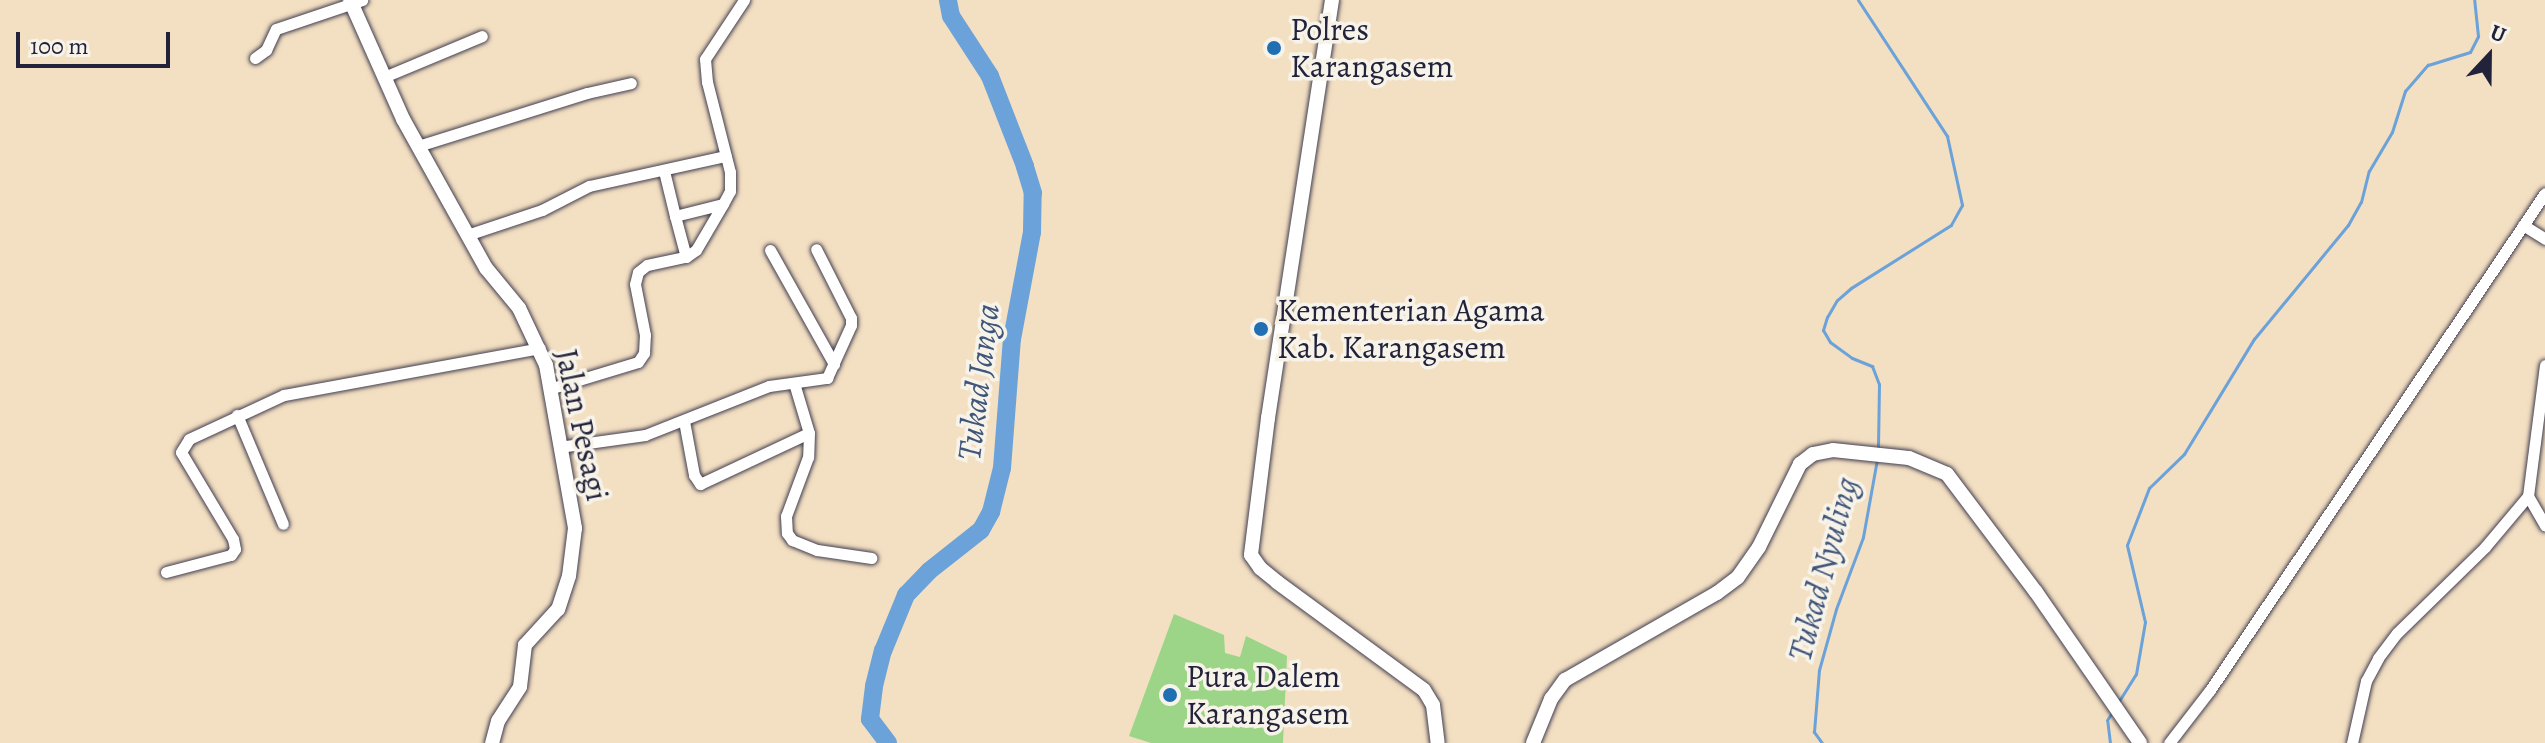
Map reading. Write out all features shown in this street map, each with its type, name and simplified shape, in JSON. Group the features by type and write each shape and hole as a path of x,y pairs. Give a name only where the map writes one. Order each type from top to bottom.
{"street":[{"path":"549,389 638,362 644,353 645,335 635,284 638,272 647,265 686,257 702,244 723,204 731,184 707,82 705,59 744,0"},
{"path":"1332,0 1268,418 1251,555 1260,568 1277,582 1424,690 1436,715 1438,743"},
{"path":"255,58 266,50 276,29 355,1"},
{"name":"Jalan Pesagi","path":"355,1 384,77 418,146 486,268 519,308 540,348 575,528 565,593 552,617 525,645 520,687 498,721 492,743"},
{"path":"384,77 482,36"},
{"path":"418,146 587,93 631,83"},
{"path":"467,235 531,214 589,186 726,156"},
{"path":"664,171 686,257"},
{"path":"2169,743 2210,690 2545,193"},
{"path":"675,216 723,204"},
{"path":"2523,225 2545,239"},
{"path":"559,447 619,440 684,421 769,386 823,381 834,364 851,325 851,318 816,249"},
{"path":"770,250 834,364"},
{"path":"166,572 231,555 235,549 181,452 183,443 189,439 284,395 540,348"},
{"path":"2352,743 2366,681 2378,658 2397,633 2485,547 2528,496 2545,365"},
{"path":"794,383 809,433 808,457 786,516 787,533 792,540 817,550 871,558"},
{"path":"237,415 283,524"},
{"path":"684,421 694,475 700,484 809,433"},
{"path":"1533,743 1551,699 1565,680 1717,593 1738,577 1770,527 1800,464 1813,454 1833,450 1891,454 1938,468 1956,483 2140,743"},
{"path":"2528,496 2545,525"}],"green space":[{"path":"1174,614 1224,635 1225,653 1240,657 1246,636 1287,656 1283,743 1151,743 1129,736"}],"waterway":[{"name":"Tukad Janga","path":"888,743 870,719 874,686 883,651 906,595 929,571 981,530 991,512 1002,468 1012,339 1032,232 1033,193 1025,166 990,76 951,16 948,0"},
{"name":"Tukad Nyuling","path":"1858,0 1947,136 1962,205 1951,225 1851,288 1837,300 1827,317 1823,330 1830,342 1852,358 1872,366 1879,384 1878,451"},
{"path":"2119,701 2136,674 2145,622 2127,545 2149,488 2184,454 2254,339 2348,225 2361,202 2369,171 2392,132 2405,91 2428,65 2470,52 2478,36 2474,0"},
{"name":"Tukad Nyuling","path":"1822,743 1814,732 1819,670 1836,609 1863,537 1877,459"},
{"path":"2110,743 2107,720 2113,711"}],"place":[{"name":"Polres Karangasem","path":"1274,48"},
{"name":"Kementerian Agama Kab. Karangasem","path":"1261,329"},
{"name":"Pura Dalem Karangasem","path":"1170,695"}]}
